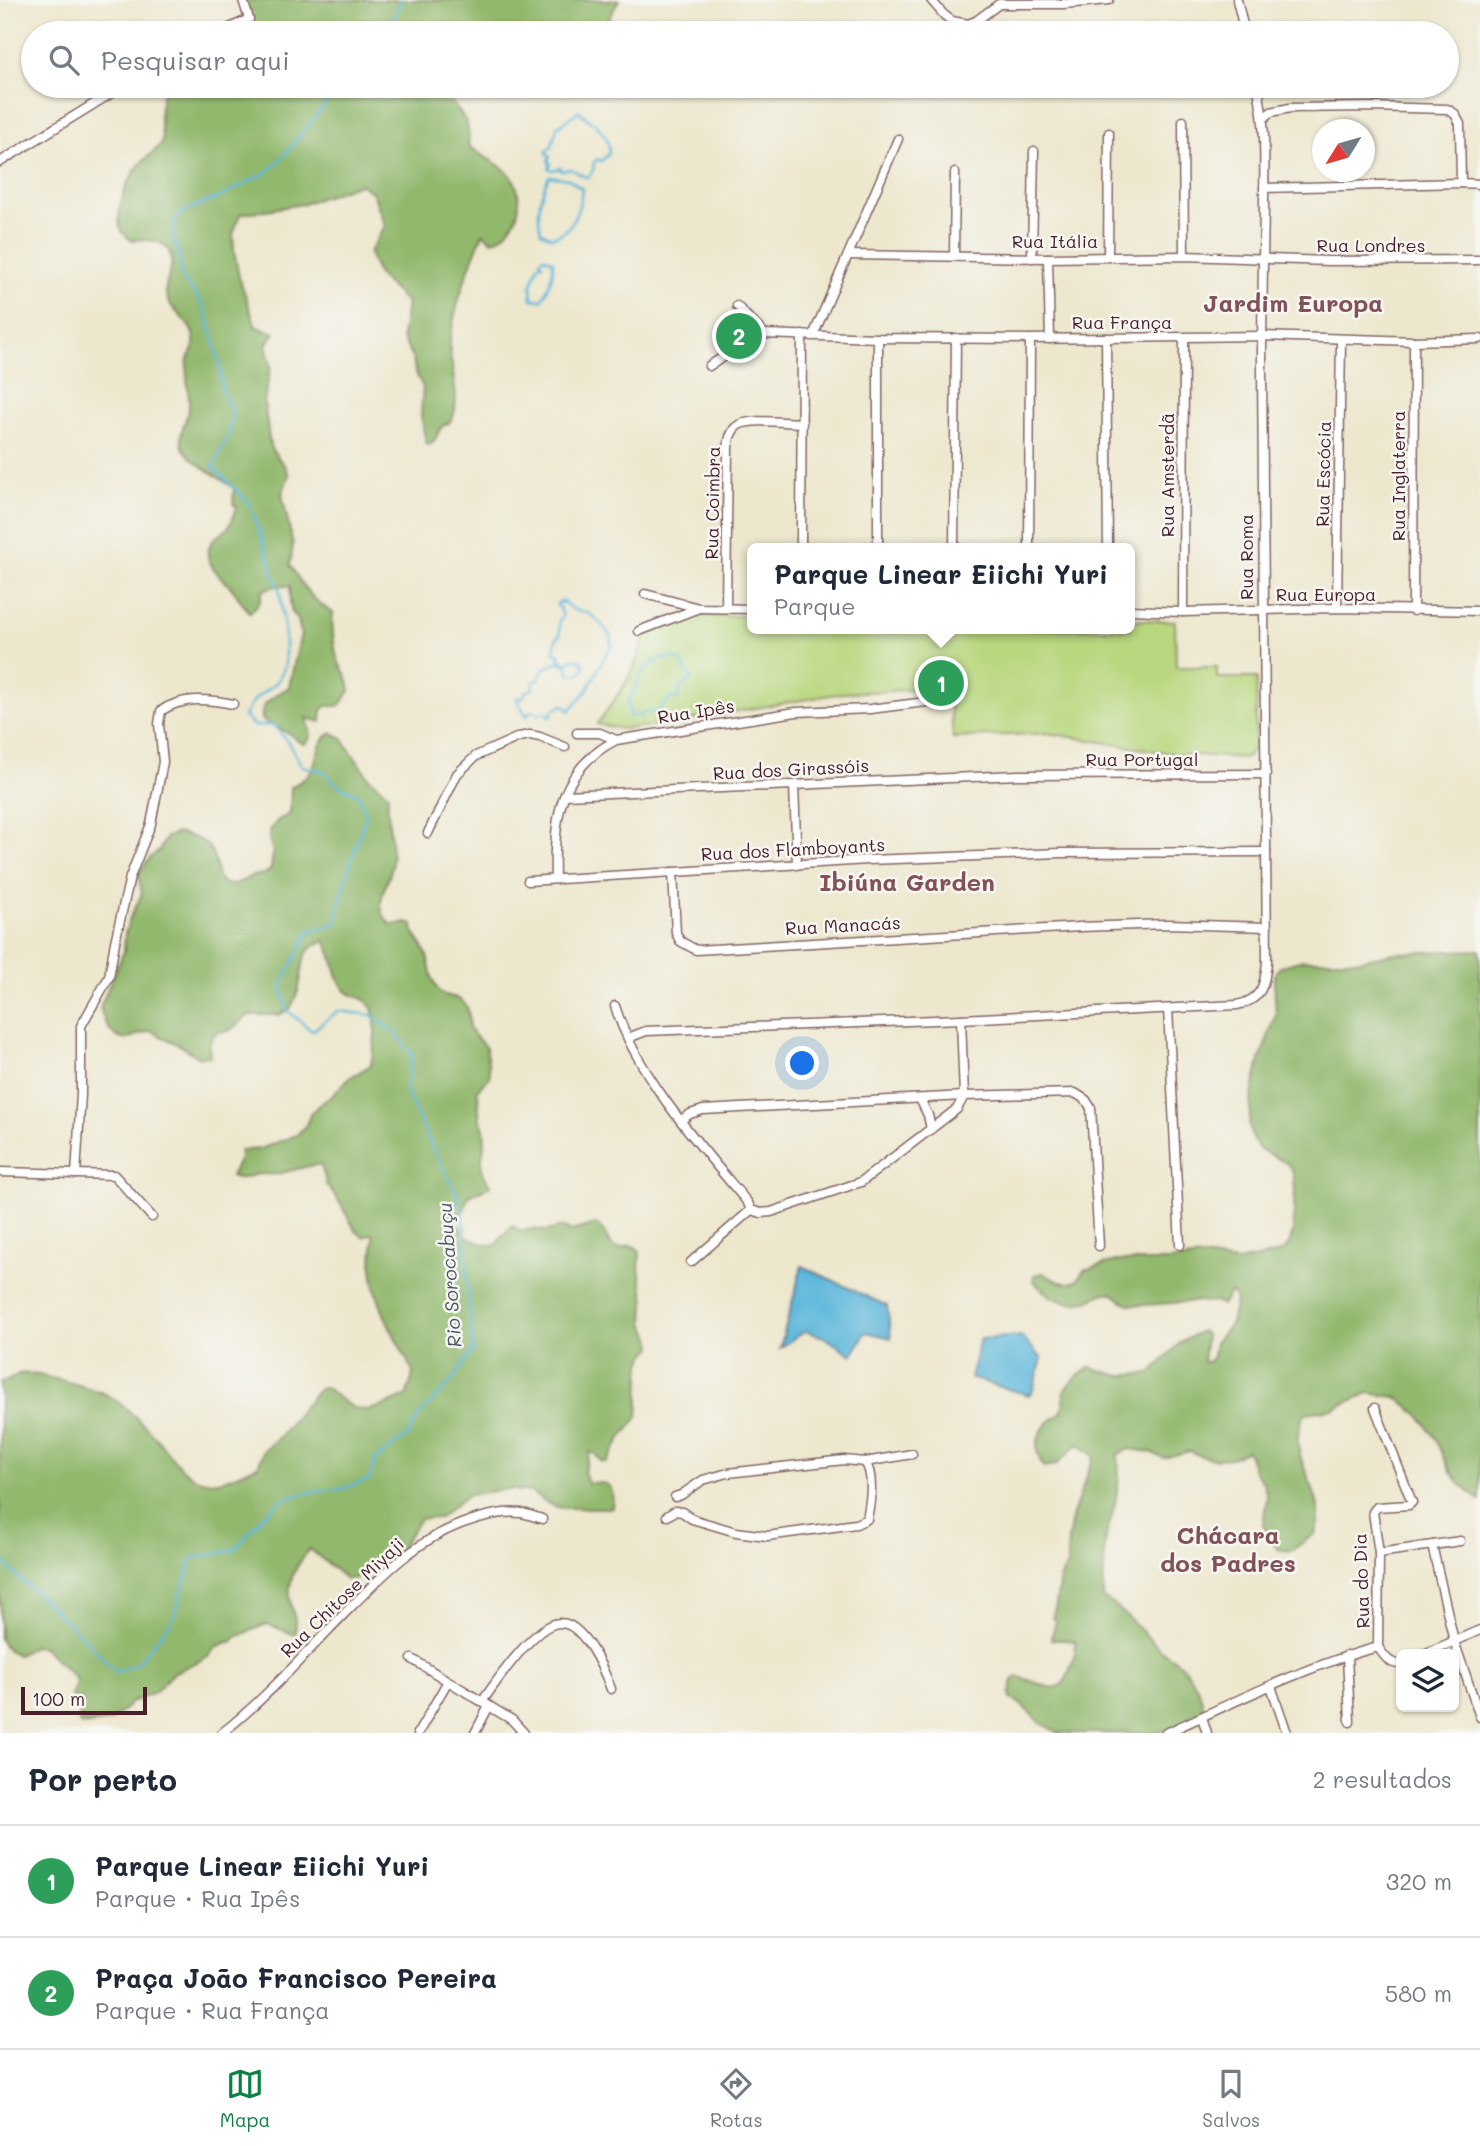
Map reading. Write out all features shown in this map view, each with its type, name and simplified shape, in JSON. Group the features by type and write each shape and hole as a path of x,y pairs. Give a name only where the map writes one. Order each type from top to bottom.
{"street":[{"path":"243,0 249,19 245,21"},
{"path":"931,0 944,16 952,21"},
{"path":"976,21 999,4 1063,4 1109,0"},
{"path":"1237,0 1242,21"},
{"path":"0,162 104,98"},
{"name":"Rua Roma","path":"1168,1009 1249,1002 1259,994 1266,981 1266,774 1262,610 1264,188 1263,119 1259,98"},
{"path":"1263,119 1270,112 1290,108 1447,109 1455,114 1460,124 1461,183"},
{"path":"1183,121 1184,256"},
{"path":"1108,256 1109,134"},
{"path":"813,336 898,139"},
{"path":"1032,258 1034,151"},
{"path":"954,256 955,173"},
{"path":"1264,188 1480,184"},
{"name":"Rua Itália","path":"848,255 1032,258 1184,256 1263,260"},
{"path":"1048,258 1050,339"},
{"name":"Rua Londres","path":"1263,260 1480,260"},
{"path":"709,366 764,334 737,306"},
{"name":"Rua França","path":"764,334 878,338 1262,336 1341,340 1480,339"},
{"path":"801,543 802,335"},
{"path":"878,338 878,543"},
{"path":"954,543 956,338"},
{"path":"1106,338 1108,543"},
{"name":"Rua Amsterdã","path":"1183,611 1184,338"},
{"path":"1029,543 1030,339"},
{"name":"Rua Escócia","path":"1337,608 1341,340"},
{"name":"Rua Inglaterra","path":"1413,611 1414,341"},
{"name":"Rua Coimbra","path":"726,607 730,436 734,428 749,421 802,423"},
{"path":"645,594 699,608 747,609"},
{"path":"639,631 699,608"},
{"name":"Rua Europa","path":"1135,610 1337,608 1480,611"},
{"path":"76,1174 81,1026 109,976 130,877 152,824 163,762 159,724 161,711 172,704 192,701 213,700 233,704"},
{"name":"Rua Ipês","path":"555,878 556,826 565,795 587,759 616,740 796,712 870,709 942,700"},
{"path":"577,733 600,733 616,740"},
{"path":"428,833 457,774 476,756 519,737 530,735 565,747"},
{"name":"Rua Portugal","path":"1018,775 1266,774"},
{"name":"Rua dos Girassóis","path":"565,795 1018,775"},
{"path":"793,785 797,864"},
{"name":"Rua dos Flamboyants","path":"528,881 797,864 1060,853 1266,852"},
{"name":"Rua Manacás","path":"673,872 676,933 680,941 696,950 1080,927 1167,924 1267,927"},
{"path":"615,1006 620,1023 657,1088 751,1210"},
{"path":"628,1038 646,1031 1168,1009 1180,1245"},
{"path":"751,1210 771,1212 861,1182 957,1109 964,1096 961,1019"},
{"path":"681,1120 703,1110 1070,1093 1086,1100 1091,1108 1099,1246"},
{"path":"920,1099 931,1129"},
{"path":"0,1172 114,1175 152,1217"},
{"path":"691,1262 751,1210"},
{"name":"Rua do Dia","path":"1166,1733 1347,1655 1378,1647 1379,1553 1373,1512 1375,1509 1409,1505 1412,1502 1375,1408"},
{"path":"675,1497 681,1496 703,1480 728,1473 844,1460 865,1462 912,1454"},
{"path":"667,1516 675,1511 682,1512 692,1519 736,1532 767,1536 856,1524 867,1519 869,1512 871,1470 865,1462"},
{"name":"Rua Chitose Miyaji","path":"222,1733 267,1692 391,1567 422,1542 454,1526 491,1515 522,1513 542,1519"},
{"path":"1379,1553 1460,1541"},
{"path":"1432,1545 1454,1641 1480,1717"},
{"path":"475,1733 494,1684 536,1636 556,1623 564,1622 577,1630 601,1663 611,1689"},
{"path":"1436,1649 1480,1630"},
{"path":"1378,1647 1387,1659 1396,1663"},
{"path":"1347,1655 1350,1722"},
{"path":"412,1659 512,1720 524,1733"},
{"path":"418,1733 448,1681"},
{"path":"1271,1686 1287,1733"},
{"path":"1202,1717 1207,1733"}],"green space":[{"path":"242,0 619,0 608,21 249,20"},
{"path":"162,98 450,98 467,125 468,145 505,170 511,176 518,193 519,204 513,224 503,235 492,241 483,233 467,273 450,342 456,405 450,422 442,427 429,445 421,416 423,387 402,337 407,303 378,275 369,253 385,226 373,193 360,184 303,204 240,214 233,234 239,277 256,327 275,333 266,344 271,366 264,401 271,449 289,475 282,494 293,545 290,565 308,592 319,604 333,613 336,654 348,679 350,691 339,706 326,706 322,710 321,722 307,718 310,736 304,744 263,721 262,715 265,705 289,687 301,634 298,619 292,612 290,586 263,590 259,603 250,613 209,561 210,546 215,538 229,527 237,507 233,504 234,489 188,455 182,443 189,408 187,365 194,346 194,336 168,301 166,287 171,267 169,251 160,243 131,240 120,228 121,201 128,183 143,161 161,144"},
{"path":"738,319 744,321 754,332 727,346"},
{"path":"697,616 747,616 747,634 1135,634 1135,620 1175,621 1176,667 1217,667 1217,678 1257,678 1255,746 1247,758 1175,754 1047,733 953,738 949,688 842,693 622,729 597,724 620,692 638,659 645,634"},
{"path":"332,733 341,737 369,778 388,794 392,864 381,901 383,914 391,925 413,925 415,935 426,954 436,987 442,994 464,1003 469,1017 469,1029 486,1048 490,1077 477,1090 485,1138 481,1164 491,1185 468,1197 464,1210 455,1220 467,1236 477,1242 497,1245 499,1239 512,1226 521,1231 547,1231 561,1227 572,1231 596,1224 614,1247 633,1246 640,1252 639,1269 645,1301 644,1323 653,1347 641,1363 638,1417 607,1462 602,1462 590,1452 584,1471 588,1483 606,1484 612,1489 612,1508 562,1508 549,1504 531,1492 505,1489 468,1495 439,1518 420,1519 400,1548 359,1578 346,1579 310,1549 297,1566 290,1586 296,1633 267,1624 236,1637 232,1642 216,1647 208,1657 173,1673 155,1692 132,1702 111,1721 80,1724 81,1699 73,1699 71,1696 75,1678 43,1647 33,1646 18,1655 8,1650 0,1640 0,1382 8,1381 19,1374 36,1375 107,1395 139,1420 174,1461 189,1474 198,1479 218,1481 258,1466 264,1450 281,1435 319,1388 325,1387 347,1404 364,1410 381,1407 406,1396 412,1379 413,1371 377,1296 372,1269 374,1235 364,1237 356,1231 327,1186 321,1165 276,1174 256,1174 242,1178 231,1176 240,1159 240,1151 260,1149 297,1135 320,1104 331,1097 349,1078 371,1065 374,1050 374,1013 366,1001 343,987 325,941 312,947 305,956 299,989 290,1009 279,1015 249,1015 229,1031 216,1032 209,1044 210,1056 197,1057 152,1031 129,1038 118,1037 106,1024 100,1007 124,951 130,918 142,894 138,873 159,851 166,837 178,833 203,842 212,852 218,878 225,884 234,885 252,876 265,874 271,869 273,852 269,831 278,820 290,814 291,787 309,774 322,743"},
{"path":"1480,950 1480,1501 1460,1484 1451,1472 1435,1437 1417,1413 1396,1397 1368,1393 1333,1409 1306,1413 1300,1426 1299,1451 1316,1499 1319,1517 1315,1534 1291,1551 1277,1549 1263,1525 1267,1497 1264,1484 1255,1472 1247,1450 1232,1458 1217,1459 1190,1451 1164,1458 1150,1452 1129,1449 1118,1454 1119,1478 1105,1540 1103,1598 1117,1607 1161,1650 1182,1665 1199,1690 1206,1715 1159,1733 1059,1733 1042,1724 1011,1699 1010,1694 1013,1680 1018,1677 1055,1688 1066,1679 1070,1669 1075,1641 1051,1639 1056,1621 1052,1618 1060,1579 1067,1565 1073,1514 1094,1456 1078,1444 1056,1465 1044,1467 1037,1450 1040,1434 1061,1412 1064,1393 1072,1380 1090,1367 1120,1376 1151,1373 1180,1343 1201,1331 1206,1335 1203,1362 1208,1362 1213,1357 1215,1343 1231,1323 1236,1301 1230,1293 1222,1305 1196,1301 1135,1305 1109,1293 1089,1300 1070,1302 1056,1299 1044,1291 1033,1280 1034,1275 1043,1273 1069,1283 1077,1280 1084,1270 1116,1261 1170,1261 1202,1257 1238,1262 1284,1250 1290,1243 1293,1230 1293,1172 1287,1163 1259,1149 1252,1137 1249,1123 1260,1060 1276,1014 1274,978 1277,970 1303,960 1360,960 1395,953"}],"water":[{"path":"802,1266 887,1306 891,1338 866,1332 852,1355 824,1337 805,1331 780,1348"},
{"path":"1021,1336 1042,1359 1029,1395 970,1378 980,1339"}],"waterway":[{"name":"Rio Sorocabuçu","path":"393,21 401,0"},
{"name":"Rio Sorocabuçu","path":"0,1557 116,1672 137,1664 173,1619 192,1558 234,1550 262,1517 283,1499 311,1492 342,1489 370,1479 375,1460 407,1436 419,1415 451,1382 473,1350 465,1229 459,1198 406,1091 412,1054 395,1033 371,1015 338,1011 312,1031 287,1010 281,985 308,932 335,924 366,815 359,795 339,786 323,771 302,766 274,725 254,726 244,716 254,700 277,682 285,666 285,634 280,593 250,504 213,467 228,436 232,413 222,391 219,360 204,306 182,278 173,235 176,217 267,172 282,158 330,98"},
{"path":"579,111 594,122 608,144 609,154 593,164 594,168 589,177 571,169 561,171 561,168 549,168 551,164 547,150 551,148 557,127 579,111"},
{"path":"549,176 569,179 582,189 574,219 559,235 552,237 541,232 539,217 541,197 549,176"},
{"path":"544,257 553,261 550,282 542,300 532,299 531,287 538,265 542,264 540,260 544,257"},
{"path":"562,600 573,609 587,612 595,618 612,638 610,643 613,646 587,691 569,711 563,705 551,711 552,716 549,717 546,712 539,714 533,711 528,713 527,717 517,700 518,697 522,699 526,691 532,690 543,669 559,662 568,666 572,675 578,675 584,669 584,663 580,659 572,659 568,663 559,659 561,655 554,652 556,639 560,635 559,620 563,616 557,606 562,600"},
{"path":"669,657 681,660 686,673 692,677 679,690 677,700 671,697 657,713 644,711 641,717 629,716 627,703 645,667 652,667 653,661 658,663 662,658 668,660 669,657"}],"place":[{"name":"Praça João Francisco Pereira","path":"739,336"},
{"name":"Parque Linear Eiichi Yuri","path":"941,683"}],"district":[{"name":"Jardim Europa","path":"1293,302"},
{"name":"Ibiúna Garden","path":"907,881"},
{"name":"Chácara dos Padres","path":"1228,1548"}]}
